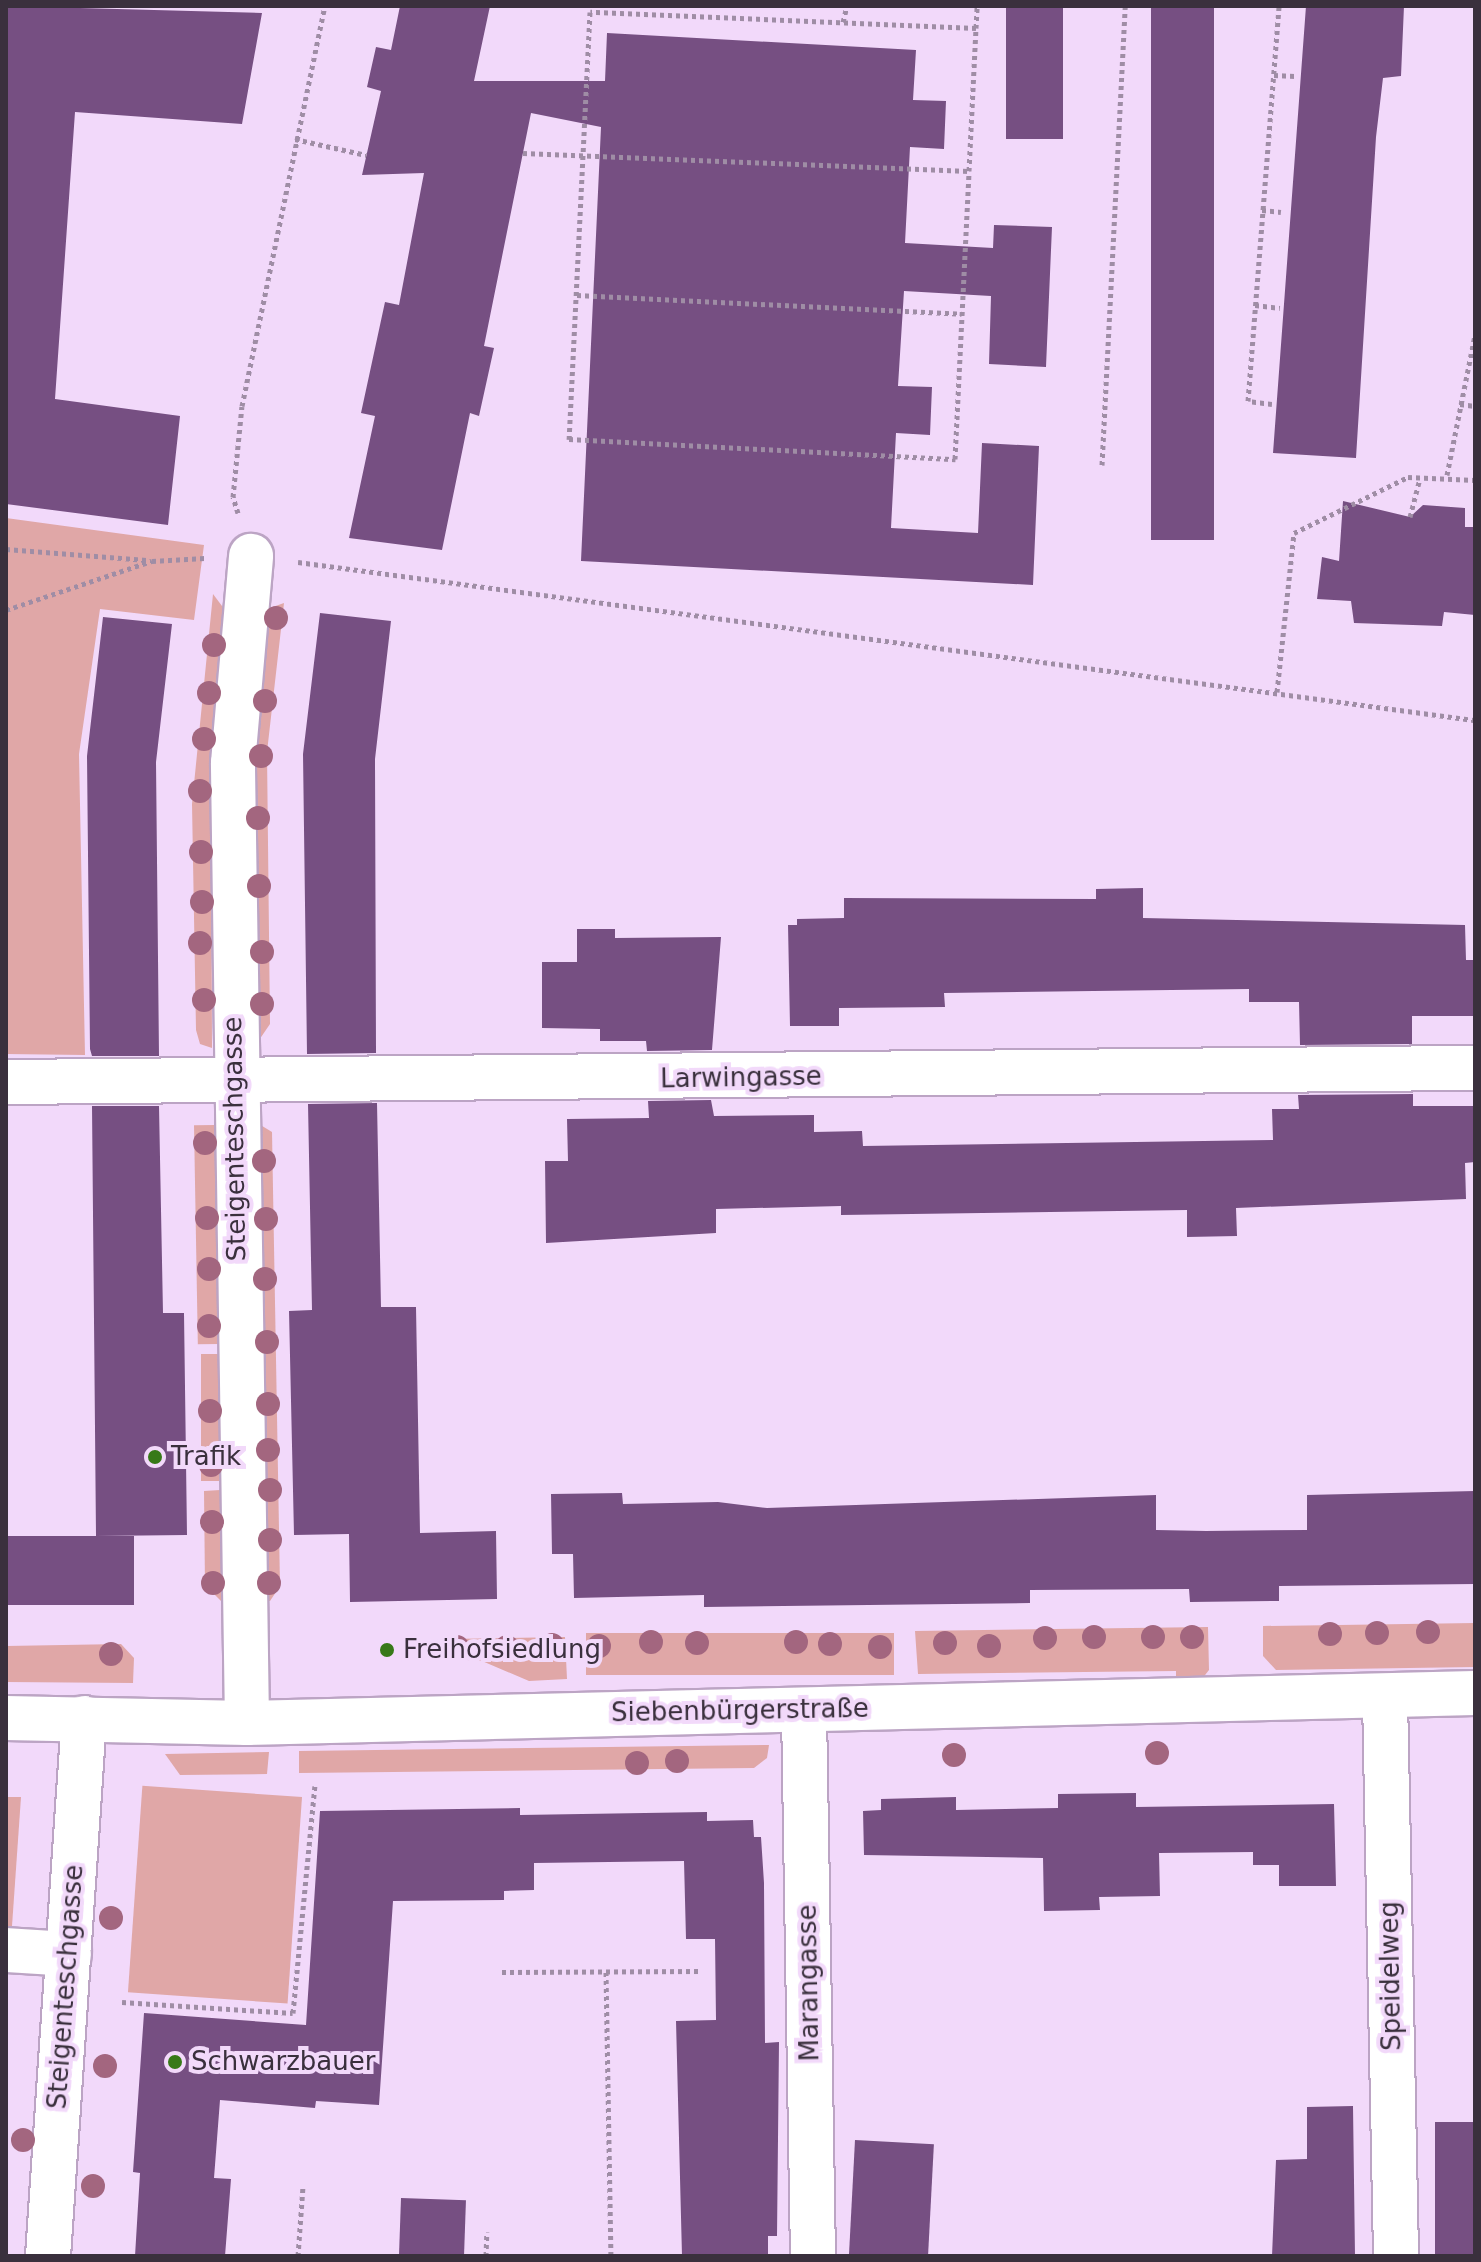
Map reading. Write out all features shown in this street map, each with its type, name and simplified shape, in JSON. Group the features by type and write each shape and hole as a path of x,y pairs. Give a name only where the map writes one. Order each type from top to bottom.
{"street":[{"name":"Steigenteschgasse","path":"247,1723 233,1084 233,763 251,556"},
{"name":"Larwingasse","path":"6,1082 233,1084 1475,1068"},
{"name":"Siebenbürgerstraße","path":"6,1718 247,1723 1475,1693"},
{"name":"Speidelweg","path":"1385,1697 1396,2256"},
{"name":"Marangasse","path":"804,1710 813,2256"},
{"name":"Steigenteschgasse","path":"48,2256 84,1718"},
{"path":"6,1950 69,1954"}],"path":[{"path":"251,556 233,497 242,406 325,6"},
{"path":"843,22 847,6"},
{"path":"976,28 590,9 569,439 955,459 976,28 977,6"},
{"path":"1102,465 1125,6"},
{"path":"1272,404 1248,401 1279,6"},
{"path":"1274,75 1295,76"},
{"path":"295,139 366,155"},
{"path":"523,153 584,153 969,171"},
{"path":"1262,210 1281,212"},
{"path":"577,295 962,314"},
{"path":"1255,305 1280,308"},
{"path":"1447,475 1475,335"},
{"path":"1460,404 1475,406"},
{"path":"1277,692 1294,533 1408,477 1447,475 1475,480"},
{"path":"1410,517 1420,478"},
{"path":"6,549 152,561 251,556 1475,720"},
{"path":"6,610 152,561"},
{"path":"122,2002 293,2013 315,1786"},
{"path":"502,1972 702,1971"},
{"path":"606,1972 611,2256"},
{"path":"298,2256 303,2186"},
{"path":"486,2256 487,2232"}],"shaded area":[{"path":"6,518 204,545 194,620 100,609 79,754 85,1055 6,1054"},
{"path":"213,594 228,614 211,759 212,1048 200,1044 196,1030 192,804"},
{"path":"284,603 267,752 270,1024 255,1046 249,785 267,609"},
{"path":"254,1121 272,1132 280,1586 270,1601 260,1602"},
{"path":"194,1125 215,1125 219,1344 198,1344"},
{"path":"201,1354 219,1354 219,1481 201,1481"},
{"path":"220,1490 223,1603 205,1585 204,1491"},
{"path":"1475,1623 1475,1667 1276,1670 1263,1656 1263,1626"},
{"path":"1208,1627 1209,1670 1198,1684 1176,1683 1176,1671 918,1674 915,1631"},
{"path":"586,1633 894,1633 894,1675 586,1675"},
{"path":"565,1637 567,1679 529,1681 482,1661 451,1659 449,1639"},
{"path":"121,1644 134,1658 133,1683 6,1682 6,1646"},
{"path":"769,1745 767,1758 754,1768 299,1773 299,1751"},
{"path":"269,1752 267,1774 180,1775 165,1754"},
{"path":"142,1786 302,1797 288,2003 128,1992"},
{"path":"6,1797 21,1797 12,1926 6,1926"}],"building":[{"path":"6,6 262,13 242,124 75,112 55,399 180,416 168,525 6,504"},
{"path":"400,6 490,6 474,81 605,81 607,33 916,50 913,100 946,101 944,149 910,147 905,243 993,248 994,225 1052,227 1046,367 989,364 991,296 904,291 898,386 932,387 930,435 896,433 891,528 978,533 982,443 1039,446 1033,585 581,561 601,127 531,113 484,346 494,348 479,416 470,413 442,550 349,538 375,416 361,413 385,302 399,305 424,173 362,175 381,91 367,87 376,47 391,50"},
{"path":"1006,6 1063,6 1063,139 1006,139"},
{"path":"1151,6 1214,6 1214,540 1151,540"},
{"path":"1306,6 1404,6 1401,76 1383,78 1376,137 1356,458 1273,453"},
{"path":"1343,501 1410,517 1423,505 1465,508 1465,527 1475,527 1475,615 1444,612 1442,626 1354,623 1351,601 1317,599 1322,557 1339,561"},
{"path":"320,613 391,621 375,759 376,1053 307,1054 303,754"},
{"path":"103,617 172,624 156,762 159,1056 92,1056 90,1049 87,756"},
{"path":"1143,888 1143,918 1465,925 1466,960 1475,960 1475,1016 1412,1016 1412,1044 1300,1045 1299,1002 1249,1002 1249,989 944,993 945,1007 839,1008 839,1026 790,1026 788,925 797,925 797,919 844,918 844,898 1096,899 1096,889"},
{"path":"577,929 615,929 615,938 721,937 712,1050 647,1051 646,1041 600,1041 600,1029 542,1028 542,962 577,962"},
{"path":"1413,1094 1413,1106 1475,1106 1475,1162 1465,1163 1466,1199 1236,1208 1237,1236 1187,1237 1187,1210 841,1215 841,1206 716,1209 716,1233 546,1243 545,1161 568,1161 567,1119 649,1118 648,1101 711,1100 714,1116 814,1115 814,1132 862,1131 863,1146 1273,1140 1272,1109 1299,1109 1298,1095"},
{"path":"377,1103 381,1307 416,1307 420,1533 496,1531 497,1599 350,1602 349,1534 294,1535 289,1311 312,1310 308,1104"},
{"path":"92,1106 159,1106 163,1313 184,1313 187,1535 96,1536"},
{"path":"1475,1491 1475,1584 1279,1586 1279,1601 1190,1602 1189,1589 1030,1590 1030,1603 704,1607 704,1595 574,1598 573,1554 552,1554 551,1494 622,1493 623,1504 718,1502 767,1508 1156,1495 1156,1530 1206,1531 1307,1530 1307,1495"},
{"path":"6,1536 134,1536 134,1605 6,1605"},
{"path":"1136,1793 1136,1807 1334,1804 1336,1886 1279,1886 1279,1865 1253,1865 1253,1852 1159,1853 1160,1896 1099,1897 1100,1910 1044,1911 1043,1858 864,1855 863,1811 881,1810 881,1799 956,1797 956,1810 1058,1808 1058,1794"},
{"path":"520,1808 520,1815 707,1812 707,1821 753,1820 754,1837 761,1837 764,1883 765,2043 779,2042 777,2236 768,2236 768,2256 682,2256 676,2021 716,2020 715,1939 686,1939 684,1861 534,1863 534,1890 504,1891 504,1900 393,1901 379,2105 316,2101 315,2108 220,2100 214,2178 231,2179 225,2256 135,2256 140,2173 133,2172 144,2013 306,2025 320,1811"},
{"path":"1353,2106 1355,2256 1272,2256 1276,2160 1307,2159 1307,2107"},
{"path":"1435,2122 1475,2122 1475,2256 1435,2256"},
{"path":"855,2140 934,2144 928,2256 849,2256"},
{"path":"401,2198 466,2200 464,2256 399,2256"}],"place":[{"name":"Trafik","path":"155,1457"},
{"name":"Freihofsiedlung","path":"387,1650"},
{"name":"Schwarzbauer","path":"175,2062"}]}
